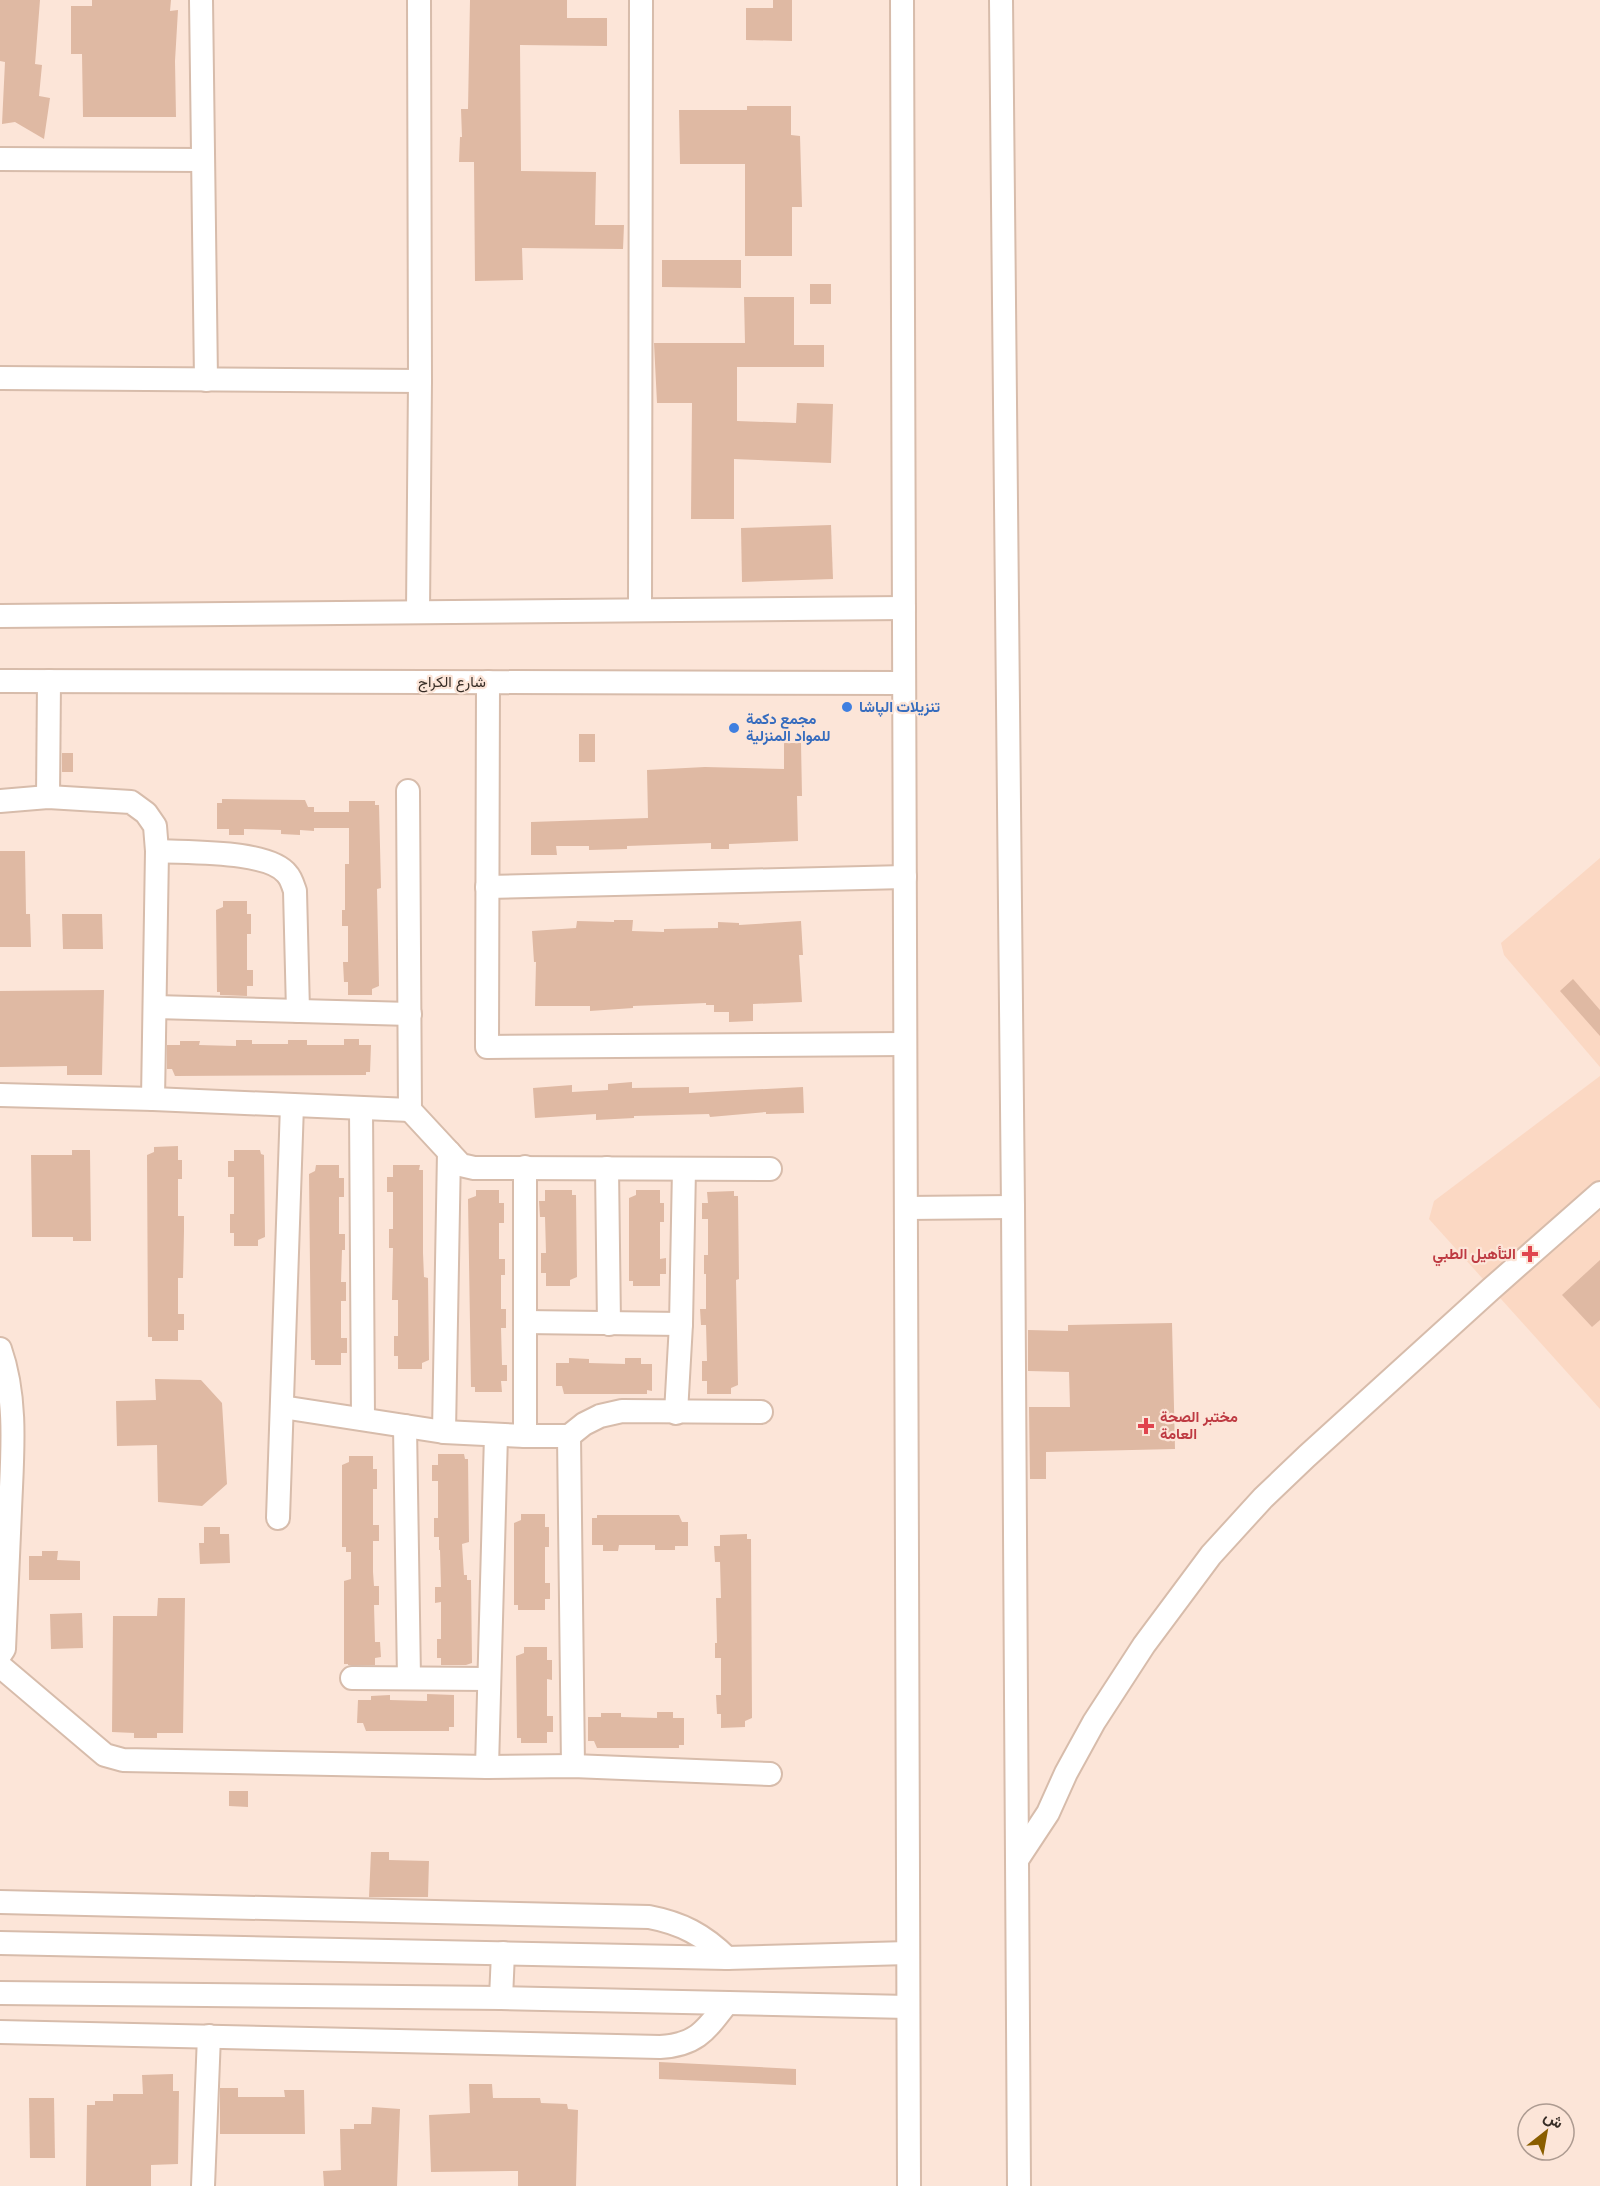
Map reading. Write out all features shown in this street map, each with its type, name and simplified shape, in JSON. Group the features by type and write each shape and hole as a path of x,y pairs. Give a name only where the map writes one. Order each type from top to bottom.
{"street":[{"path":"201,0 206,380"},
{"path":"418,612 419,0"},
{"path":"639,610 641,0"},
{"path":"902,0 909,2186"},
{"path":"1001,0 1013,1207 1019,2186"},
{"path":"0,159 203,160"},
{"path":"0,378 420,381"},
{"path":"0,616 904,608"},
{"name":"شارع الكراج","path":"0,681 904,683"},
{"path":"48,798 50,681"},
{"path":"488,682 487,1047 905,1044"},
{"path":"408,790 410,1110 461,1165 474,1168 770,1169"},
{"path":"0,801 48,798 132,802 146,813 155,826 157,851 153,1099"},
{"path":"157,851 254,856 287,873 295,891 298,1011"},
{"path":"487,887 904,877"},
{"path":"155,1007 410,1014"},
{"path":"0,1095 410,1110"},
{"path":"278,1518 292,1105"},
{"path":"362,1108 363,1419"},
{"path":"444,1432 449,1152"},
{"path":"525,1167 525,1437"},
{"path":"607,1168 609,1324"},
{"path":"676,1413 681,1324 684,1169"},
{"path":"1017,1860 1048,1813 1066,1773 1094,1722 1179,1595 1211,1555 1263,1498 1300,1463 1600,1193"},
{"path":"906,1208 1013,1207"},
{"path":"525,1322 681,1324"},
{"path":"0,1350 7,1370 12,1407 6,1481 4,1649 0,1655"},
{"path":"282,1407 444,1432 525,1437 569,1436 600,1416 622,1411 761,1412"},
{"path":"405,1426 409,1678"},
{"path":"487,1767 496,1435"},
{"path":"569,1436 573,1766"},
{"path":"0,1666 105,1755 123,1760 487,1767 573,1766 770,1774"},
{"path":"352,1678 489,1679"},
{"path":"0,1902 649,1917 682,1925 699,1934 727,1958"},
{"path":"0,1943 727,1958 908,1953"},
{"path":"501,1998 503,1953"},
{"path":"0,1993 501,1998 908,2007"},
{"path":"0,2032 675,2046 700,2035 727,2003"},
{"path":"203,2186 209,2036"}],"shaded area":[{"path":"1600,858 1600,1067 1504,955 1501,943"},
{"name":"التأهيل الطبي","path":"1600,1076 1600,1409 1429,1219 1434,1201"}],"building":[{"path":"0,0 40,0 35,64 42,65 39,96 50,98 44,139 15,122 2,124 5,62 0,61"},
{"path":"92,0 171,0 170,11 178,10 175,61 176,117 83,117 82,54 71,54 71,6 92,6"},
{"path":"470,0 567,0 567,18 607,18 607,46 520,45 521,171 596,172 595,225 624,225 623,249 522,248 523,280 475,281 474,162 459,162 460,137 462,137 461,109 468,109"},
{"path":"773,0 792,0 792,41 746,40 746,8 773,8"},
{"path":"747,106 791,106 791,135 800,136 802,207 792,207 792,256 745,256 745,164 680,164 679,110 747,110"},
{"path":"662,260 741,260 741,288 662,287"},
{"path":"810,284 831,284 831,304 810,304"},
{"path":"744,297 794,297 794,345 824,345 824,367 737,367 737,421 796,423 797,403 833,404 831,463 734,459 734,519 691,519 692,403 657,403 654,343 745,343"},
{"path":"831,525 833,579 742,582 741,528"},
{"path":"579,734 595,734 595,762 579,762"},
{"path":"784,743 801,743 802,796 797,796 798,841 729,844 729,849 711,849 711,843 627,846 627,849 589,850 589,846 556,846 557,855 531,855 531,822 648,818 647,770 705,767 784,769"},
{"path":"62,753 73,753 73,772 62,772"},
{"path":"222,799 305,800 308,807 314,807 314,812 349,812 349,801 375,801 375,805 379,805 381,888 377,889 379,986 372,989 372,995 348,995 348,982 344,982 343,962 348,962 348,926 342,926 342,910 345,910 345,864 349,864 349,828 300,830 300,835 281,834 281,830 244,829 244,835 229,835 229,829 217,829 217,803 222,803"},
{"path":"0,851 25,851 26,914 30,914 31,947 0,947"},
{"path":"223,901 247,901 247,914 251,914 251,934 247,934 247,970 253,970 253,986 247,986 247,996 220,995 220,992 217,992 216,910 223,907"},
{"path":"62,914 102,914 103,949 63,949"},
{"path":"614,920 633,920 632,931 664,932 664,929 718,928 718,922 739,923 739,925 801,921 803,955 799,955 802,1002 753,1004 753,1021 729,1022 729,1012 714,1012 714,1005 706,1005 706,1003 633,1006 633,1008 590,1011 590,1006 535,1006 536,962 534,962 532,931 576,928 577,921 614,922"},
{"path":"1573,979 1600,1010 1600,1036 1560,991"},
{"path":"104,990 102,1075 67,1075 67,1066 0,1067 0,991"},
{"path":"344,1039 359,1039 359,1045 371,1045 370,1072 366,1072 366,1075 175,1076 172,1069 167,1069 167,1045 180,1045 180,1041 200,1041 199,1045 236,1046 236,1040 252,1040 252,1044 288,1044 288,1040 307,1040 307,1045 344,1045"},
{"path":"632,1082 632,1088 689,1087 689,1093 803,1087 804,1113 766,1114 766,1112 710,1117 709,1114 634,1116 634,1118 596,1120 596,1114 535,1118 533,1088 572,1085 572,1092 608,1090 608,1084"},
{"path":"178,1146 178,1160 182,1160 182,1179 178,1179 178,1216 184,1216 184,1231 183,1278 178,1278 178,1314 184,1314 184,1330 178,1330 178,1341 152,1341 152,1337 148,1337 147,1155 154,1152 154,1147"},
{"path":"72,1150 90,1150 91,1241 73,1241 73,1237 32,1237 31,1155 72,1155"},
{"path":"234,1150 260,1150 264,1155 265,1237 258,1240 258,1246 234,1246 234,1233 230,1233 230,1214 234,1214 234,1177 228,1177 228,1161 234,1161"},
{"path":"316,1165 339,1165 339,1178 344,1178 344,1197 339,1197 339,1234 345,1234 341,1282 346,1282 346,1301 341,1301 341,1338 347,1338 347,1353 341,1353 341,1365 315,1365 315,1360 311,1360 309,1174 315,1171"},
{"path":"393,1165 420,1165 419,1170 423,1170 423,1253 424,1277 428,1278 429,1360 422,1363 422,1369 398,1369 398,1356 394,1356 394,1336 398,1336 398,1300 392,1300 393,1248 389,1248 389,1229 393,1229 393,1192 387,1192 387,1177 393,1177"},
{"path":"476,1190 499,1190 499,1203 504,1203 504,1223 499,1223 499,1259 505,1259 505,1275 501,1275 501,1309 506,1309 506,1328 501,1328 502,1365 507,1365 507,1381 501,1381 502,1392 475,1392 475,1387 471,1387 468,1199 476,1196"},
{"path":"545,1190 572,1190 572,1195 576,1195 577,1277 570,1280 570,1286 546,1286 546,1273 541,1273 541,1253 546,1253 545,1217 540,1217 539,1201 545,1201"},
{"path":"636,1190 660,1190 660,1203 664,1203 664,1222 660,1222 660,1259 666,1258 666,1274 660,1274 660,1286 633,1286 633,1281 629,1281 629,1198 636,1195"},
{"path":"734,1191 734,1196 738,1196 739,1279 736,1280 738,1385 731,1388 731,1394 707,1394 707,1381 702,1381 702,1361 707,1361 706,1325 701,1325 700,1309 706,1309 704,1255 708,1255 708,1219 702,1219 702,1203 708,1203 707,1192"},
{"path":"1600,1260 1600,1320 1592,1327 1562,1295"},
{"path":"1172,1323 1175,1449 1046,1452 1046,1479 1030,1479 1029,1407 1070,1407 1069,1372 1028,1371 1028,1330 1068,1331 1068,1325"},
{"path":"569,1358 589,1359 589,1363 625,1364 625,1358 641,1358 641,1364 652,1364 652,1391 647,1390 647,1394 564,1394 562,1386 556,1386 556,1363 569,1363"},
{"path":"155,1379 201,1380 222,1403 227,1484 202,1506 158,1502 157,1445 117,1446 116,1401 156,1400"},
{"path":"438,1454 464,1454 465,1459 468,1459 469,1542 462,1544 464,1575 467,1575 467,1580 471,1580 472,1663 466,1665 441,1665 441,1658 437,1658 437,1639 441,1639 441,1602 435,1603 435,1587 441,1587 439,1537 434,1537 434,1518 438,1518 438,1481 432,1481 432,1465 438,1465"},
{"path":"349,1456 373,1456 373,1469 377,1469 377,1489 373,1489 373,1525 379,1525 379,1541 373,1541 373,1572 374,1586 379,1586 379,1605 374,1605 375,1642 380,1642 381,1657 375,1658 375,1665 344,1664 344,1581 351,1579 351,1552 346,1552 346,1547 342,1547 342,1465 349,1462"},
{"path":"521,1514 545,1514 545,1527 549,1527 549,1547 545,1547 545,1583 550,1583 550,1599 545,1599 545,1610 518,1610 518,1605 514,1605 514,1523 521,1520"},
{"path":"597,1515 679,1515 682,1522 688,1522 688,1546 675,1546 675,1550 655,1550 655,1545 619,1545 618,1551 603,1551 603,1545 592,1545 592,1518 597,1518"},
{"path":"204,1527 220,1527 220,1534 229,1534 230,1563 200,1564 199,1543 204,1543"},
{"path":"747,1534 747,1539 751,1539 752,1718 745,1721 745,1727 721,1728 721,1714 717,1714 716,1695 721,1695 721,1658 715,1658 716,1598 721,1598 720,1562 715,1562 714,1546 720,1546 720,1535"},
{"path":"42,1551 58,1551 57,1560 80,1561 80,1580 29,1580 29,1556 42,1556"},
{"path":"158,1598 185,1598 183,1733 157,1733 157,1738 134,1738 134,1733 112,1732 113,1616 157,1616"},
{"path":"82,1613 83,1648 51,1649 50,1614"},
{"path":"524,1647 547,1647 547,1660 552,1660 552,1680 547,1679 547,1716 553,1716 553,1732 547,1732 547,1743 521,1743 521,1738 517,1738 516,1656 524,1653"},
{"path":"427,1694 454,1695 454,1727 449,1727 449,1731 366,1731 363,1723 357,1723 358,1700 371,1700 371,1696 390,1695 390,1700 427,1701"},
{"path":"657,1712 673,1712 673,1718 684,1718 684,1745 679,1745 679,1748 597,1748 594,1741 588,1741 588,1717 601,1717 601,1713 621,1713 621,1717 657,1718"},
{"path":"229,1791 248,1791 248,1807 229,1806"},
{"path":"371,1852 389,1852 389,1860 429,1861 428,1897 369,1897"},
{"path":"659,2062 796,2069 796,2085 659,2079"},
{"path":"173,2074 173,2091 179,2091 178,2164 151,2165 151,2186 86,2186 87,2105 95,2105 95,2101 113,2101 113,2094 143,2094 142,2075"},
{"path":"469,2084 492,2084 493,2098 540,2098 541,2103 567,2104 568,2109 578,2110 576,2186 518,2186 518,2171 431,2172 429,2115 470,2113"},
{"path":"220,2088 238,2088 238,2097 285,2097 284,2090 304,2090 305,2134 220,2134"},
{"path":"29,2098 54,2098 55,2158 30,2158"},
{"path":"372,2107 400,2109 397,2186 324,2186 323,2171 341,2170 340,2129 354,2129 354,2124 371,2124"}],"place":[{"name":"تنزيلات الپاشا","path":"847,707"},
{"name":"مجمع دكمة للمواد المنزلية","path":"734,728"},
{"name":"التأهيل الطبي","path":"1530,1254"},
{"name":"مختبر الصحة العامة","path":"1146,1426"}]}
